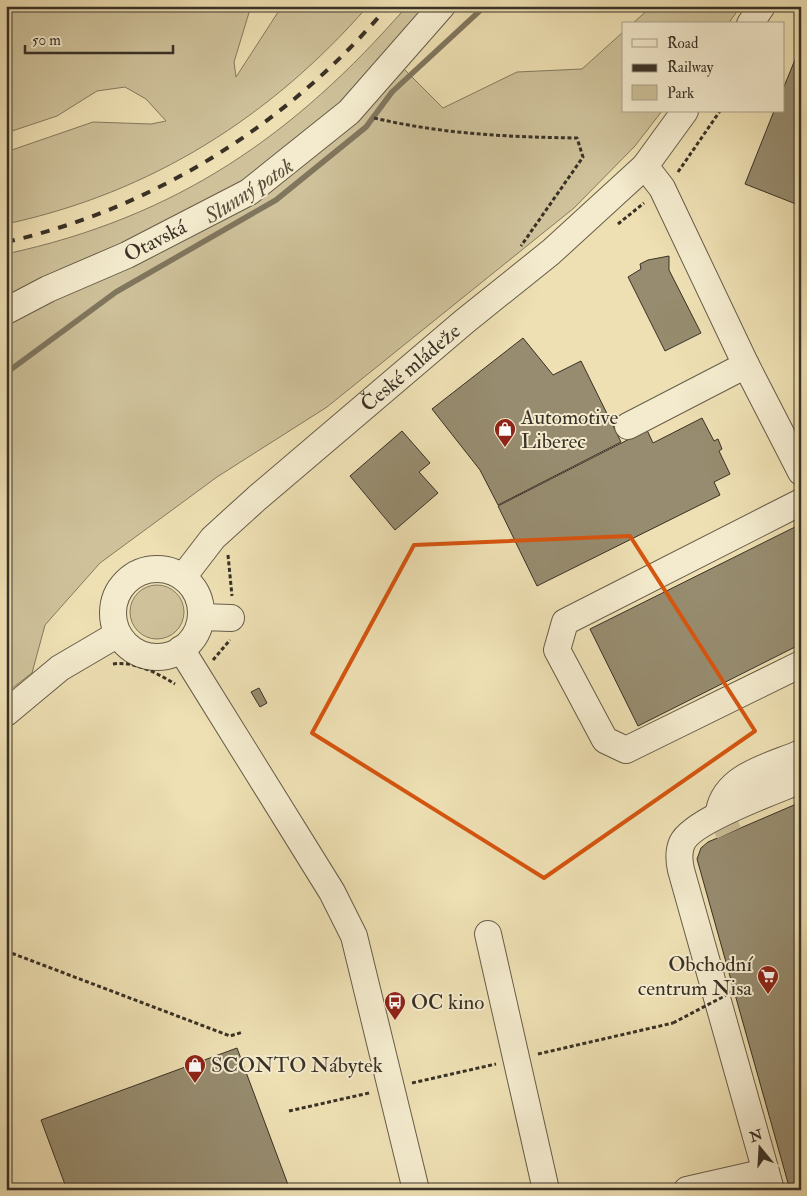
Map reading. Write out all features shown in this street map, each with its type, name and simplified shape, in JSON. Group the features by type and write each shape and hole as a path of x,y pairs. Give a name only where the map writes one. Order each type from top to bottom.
{"street":[{"name":"Otavská","path":"6,311 48,288 127,255 249,192 349,112 442,6"},
{"path":"751,22 762,6"},
{"name":"České mládeže","path":"183,577 213,538 257,498 465,321 551,252 645,166 684,112"},
{"path":"645,166 662,188 746,365 801,472"},
{"path":"628,426 746,365"},
{"path":"801,502 565,622 557,650 606,740 626,750 801,664"},
{"path":"155,569 174,572 183,577 198,597 201,617 193,638 181,650 164,656 146,656 130,648 118,634 113,605 121,587 128,580 136,574 155,569"},
{"path":"201,617 231,618"},
{"path":"6,713 60,668 118,634"},
{"path":"181,650 342,910 354,936 362,964 382,1094 416,1190"},
{"path":"720,811 725,794 734,784 801,753"},
{"path":"687,1190 768,1181 679,855 687,836 703,823 801,780"},
{"path":"488,934 546,1190"}],"path":[{"path":"349,112 416,128 496,137 577,138 583,157 516,252"},
{"path":"616,226 662,188 678,172 719,112"},
{"path":"108,665 122,663 136,666 158,673 180,686 197,675 221,652 231,638 232,599 228,574 228,549"},
{"path":"6,951 230,1036 244,1032"},
{"path":"289,1111 372,1092 382,1094 516,1059 673,1023 734,990"}],"highlighted area":[{"path":"630,536 755,731 544,878 312,733 414,545"}],"green space":[{"path":"6,6 251,6 234,62 236,77 282,6 368,6 331,46 291,83 249,116 205,145 159,171 110,192 59,210 6,224 6,152 93,122 151,124 166,121 146,99 125,87 97,91 57,116 6,133"},
{"path":"407,6 442,6 400,65 443,108 517,72 582,69 622,33 622,112 661,112 635,146 574,208 327,407 217,477 100,563 45,625 32,673 6,693 6,254 68,238 125,218 178,194 228,165 276,132 321,94"},
{"path":"652,6 741,6 729,22 634,22"},
{"path":"157,585 167,587 176,593 182,602 184,612 182,622 176,631 167,637 157,639 147,637 138,631 132,622 130,612 132,602 138,593 147,587"}],"building":[{"path":"529,6 541,6 534,12"},
{"path":"801,45 801,206 745,184 774,112 784,112 784,87"},
{"path":"669,256 669,270 701,333 665,351 628,277 641,269 640,264 648,260"},
{"path":"523,338 553,375 581,361 621,442 498,505 480,470 432,409"},
{"path":"702,418 714,441 718,439 722,449 719,451 730,474 714,482 720,495 537,586 498,506 647,430 653,443"},
{"path":"402,431 430,463 419,472 438,493 395,530 350,476"},
{"path":"797,526 801,534 801,644 638,726 590,629"},
{"path":"259,688 267,703 260,707 251,692"},
{"name":"Obchodní centrum Nisa","path":"801,802 801,1190 790,1190 697,859 701,848 708,842"},
{"name":"SCONTO Nábytek","path":"237,1048 290,1190 67,1190 41,1120"}],"waterway":[{"name":"Slunný potok","path":"6,373 116,292 276,200 366,127 392,92 485,6"}],"tunnel":[{"path":"719,811 729,833"}],"railway":[{"path":"6,242 61,227 114,208 166,183 216,155 264,123 308,87 350,48 388,6"}],"place":[{"name":"Automotive Liberec","path":"505,448"},
{"name":"Obchodní centrum Nisa","path":"768,995"},
{"name":"OC kino","path":"395,1021"},
{"name":"SCONTO Nábytek","path":"195,1084"}]}
